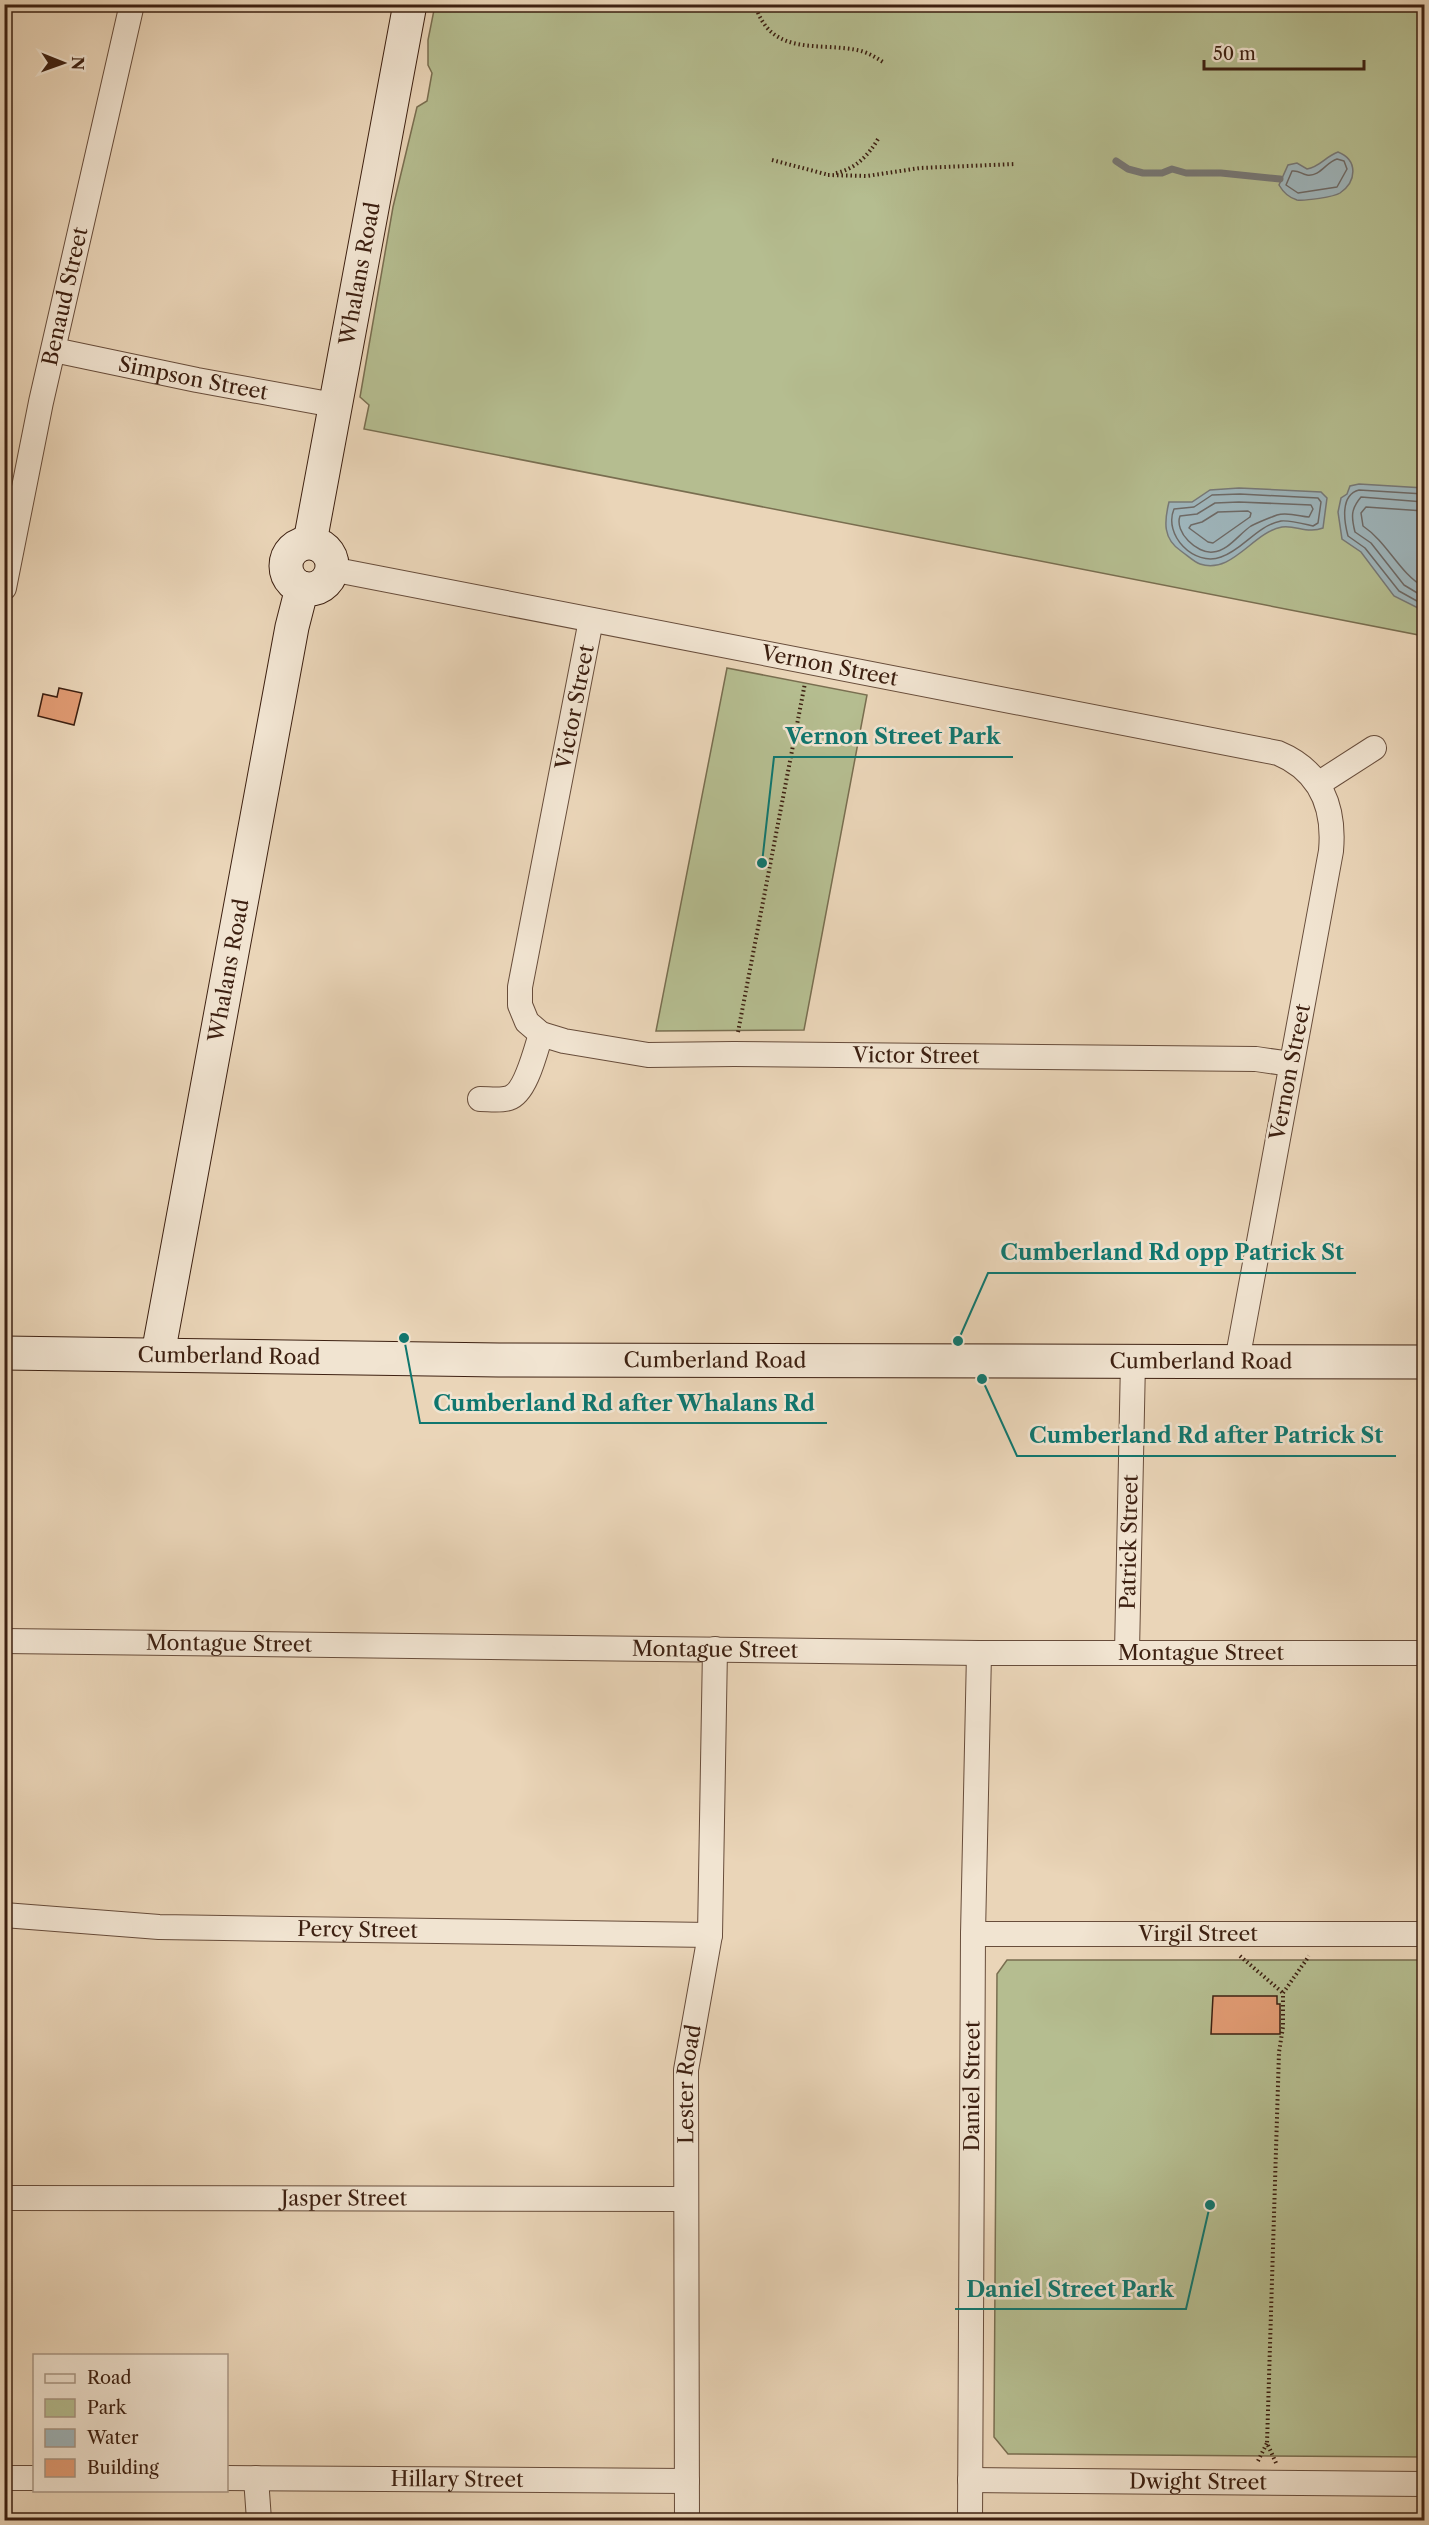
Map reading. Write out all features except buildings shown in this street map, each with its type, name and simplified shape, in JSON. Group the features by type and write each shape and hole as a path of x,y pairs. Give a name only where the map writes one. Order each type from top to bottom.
{"street":[{"name":"Benaud Street","path":"4,588 54,350 132,4"},
{"name":"Whalans Road","path":"310,542 410,4"},
{"name":"Simpson Street","path":"54,350 197,380 334,405"},
{"path":"310,542 320,546 328,553 331,569 329,577 321,585 314,588 302,588 290,579 286,564 292,550 302,543 310,542"},
{"name":"Vernon Street","path":"331,569 1278,753 1300,764 1318,784 1332,817 1331,851 1237,1361"},
{"name":"Whalans Road","path":"158,1354 290,639 302,588"},
{"name":"Victor Street","path":"591,620 520,987 519,996 523,1014 533,1028 541,1034 564,1041 648,1055 1256,1059 1291,1064"},
{"path":"1318,784 1374,748"},
{"path":"480,1099 509,1098 517,1093 528,1072 541,1034"},
{"name":"Cumberland Road","path":"4,1353 511,1360 1425,1362"},
{"name":"Patrick Street","path":"1127,1652 1133,1361"},
{"name":"Montague Street","path":"4,1641 979,1653 1425,1653"},
{"name":"Lester Road","path":"687,2520 685,2199 687,2065 710,1935 715,1649"},
{"name":"Daniel Street","path":"970,2520 973,1934 979,1653"},
{"name":"Percy Street","path":"4,1915 159,1927 710,1935"},
{"name":"Virgil Street","path":"973,1934 1425,1934"},
{"name":"Jasper Street","path":"4,2198 685,2199"},
{"path":"4,2478 33,2478"},
{"name":"Hillary Street","path":"228,2478 687,2481"},
{"path":"256,2478 260,2520"},
{"name":"Dwight Street","path":"970,2480 1425,2484"}],"path":[{"path":"754,4 757,14 770,31 782,40 801,46 855,50 883,62"},
{"path":"828,175 847,171 869,154 878,139"},
{"path":"772,160 828,175 867,176 920,168 1015,164"},
{"path":"734,1054 810,661"},
{"path":"1284,2483 1267,2443 1279,2052 1283,2027 1283,1993 1325,1933"},
{"path":"1215,1934 1283,1993"}],"green space":[{"path":"435,5 1424,5 1424,636 364,429 369,405 360,397 393,207 417,107 427,101 432,73 428,65 428,40"},
{"path":"727,668 867,695 804,1030 656,1031"},
{"path":"1007,1960 1424,1960 1424,2457 1008,2454 994,2437 997,1974"}],"water":[{"path":"1338,152 1349,160 1353,171 1350,183 1340,193 1297,200 1279,185 1288,165 1297,163 1307,169 1312,168"},
{"path":"1359,484 1424,488 1424,611 1394,596 1361,552 1342,539 1338,512 1341,498 1347,494 1350,486"},
{"path":"1239,488 1321,492 1327,498 1323,528 1312,530 1282,527 1271,530 1232,558 1222,564 1212,566 1198,563 1175,546 1166,529 1169,502 1192,502 1210,490"}],"waterway":[{"path":"1116,161 1128,169 1143,173 1162,173 1172,169 1186,173 1221,173 1280,179"}],"place":[{"name":"Vernon Street Park","path":"762,863"},
{"name":"Cumberland Rd after Whalans Rd","path":"404,1338"},
{"name":"Cumberland Rd opp Patrick St","path":"958,1341"},
{"name":"Cumberland Rd after Patrick St","path":"982,1379"},
{"name":"Daniel Street Park","path":"1210,2205"}]}
